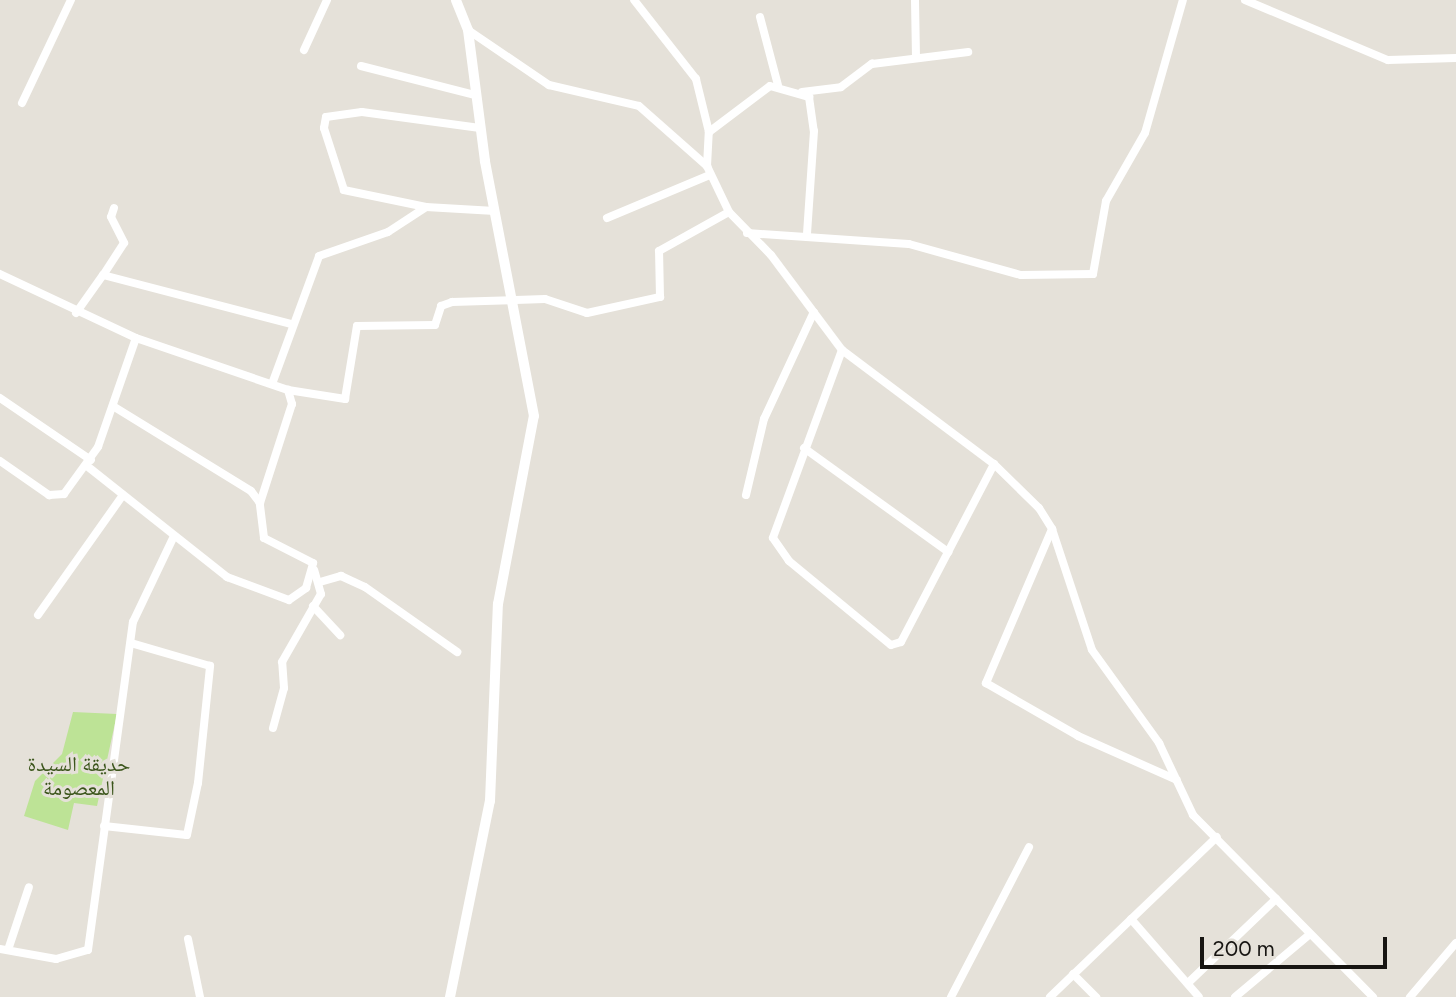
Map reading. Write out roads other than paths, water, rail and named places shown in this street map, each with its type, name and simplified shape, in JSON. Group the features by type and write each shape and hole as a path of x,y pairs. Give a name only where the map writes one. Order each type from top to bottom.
{"street":[{"path":"22,103 71,0"},
{"path":"304,50 327,0"},
{"path":"450,997 484,840 498,716 498,604 514,494 534,428 516,301 495,211 480,128 468,30 456,0"},
{"path":"634,0 692,70 709,132 708,171"},
{"path":"915,0 916,57"},
{"path":"747,233 807,233 909,244 1021,275 1093,274 1110,188 1145,133 1183,0"},
{"path":"1245,0 1367,54 1404,62 1456,58"},
{"path":"760,17 777,62 778,85"},
{"path":"468,30 549,85 639,106 708,171 729,212 814,312 842,351 994,464 1052,528 1093,650 1153,733 1192,815 1217,837 1368,995"},
{"path":"778,85 802,92 841,87 860,69 916,57 968,52"},
{"path":"361,66 475,95"},
{"path":"709,132 778,85"},
{"path":"802,92 812,101 814,131 807,233"},
{"path":"480,128 362,112 326,117 324,128 344,190 426,207 495,211"},
{"path":"607,218 708,171"},
{"path":"272,384 315,259 388,232 426,207"},
{"path":"76,313 124,243 111,217 114,208"},
{"path":"0,274 76,313 136,338 288,390 346,399 358,326 428,327 438,323 446,303 545,299 587,313 656,299 664,290 659,251 729,212"},
{"path":"103,275 291,324"},
{"path":"746,495 764,419 814,312"},
{"path":"0,461 54,498 89,463 113,406 136,338"},
{"path":"842,351 804,449 775,543 891,645 901,642 994,464"},
{"path":"273,728 284,688 282,662 313,606 320,582 307,557 260,533 260,503 292,404 288,390"},
{"path":"0,398 89,463 173,538 227,577 284,599 298,599 314,570"},
{"path":"113,406 212,464 260,503"},
{"path":"804,449 948,552"},
{"path":"38,615 124,495"},
{"path":"1052,528 986,682 1078,736 1177,780"},
{"path":"29,887 4,949 56,959 85,955 138,601 173,538"},
{"path":"320,582 341,576 365,587 457,652"},
{"path":"313,606 340,635"},
{"path":"104,826 187,835 198,783 210,666 131,643"},
{"path":"1051,997 1217,837"},
{"path":"951,997 1029,847"},
{"path":"1188,984 1276,899"},
{"path":"1131,919 1199,997"},
{"path":"1235,997 1310,934"},
{"path":"188,939 200,997"},
{"path":"1410,997 1456,943"},
{"path":"1073,974 1096,997"}],"park label":[{"name":"حديقة السيدة المعصومة","path":"79,776"}]}
